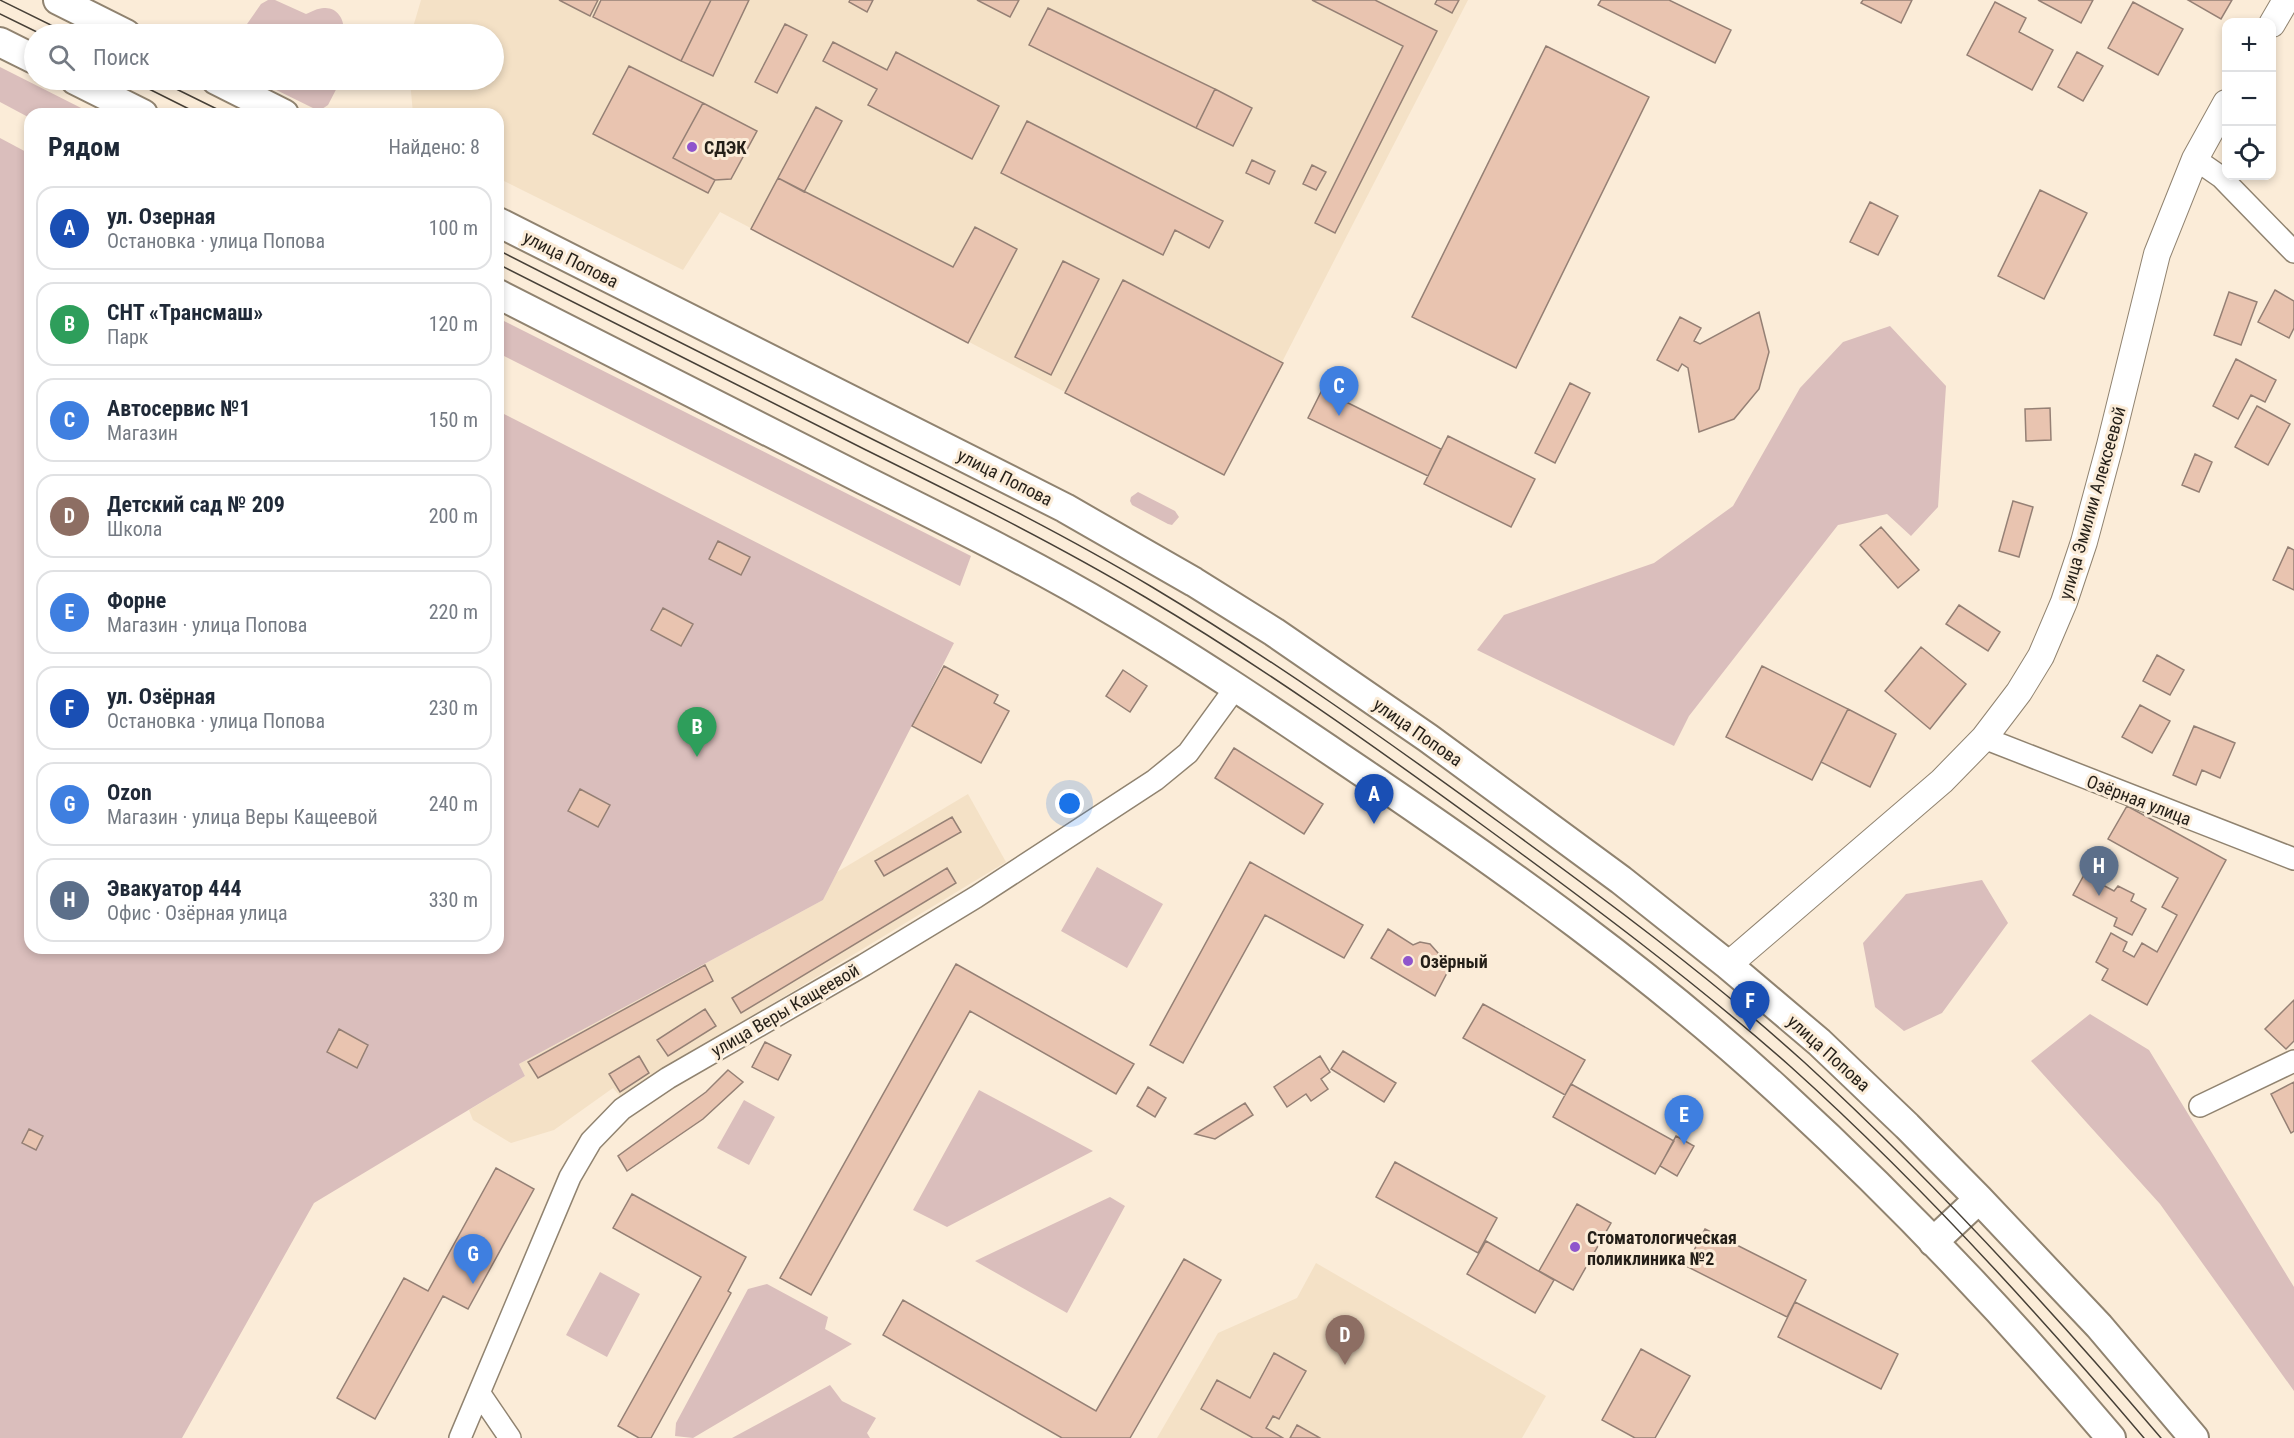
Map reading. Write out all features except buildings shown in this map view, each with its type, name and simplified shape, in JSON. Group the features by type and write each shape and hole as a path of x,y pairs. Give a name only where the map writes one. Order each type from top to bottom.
{"main road":[{"path":"58,0 106,24"},
{"path":"0,42 24,54"},
{"path":"95,90 131,108"},
{"path":"236,90 272,108"},
{"name":"улица Попова","path":"504,225 1065,508 1174,570 1274,632 1428,738 1621,880 1728,965 1827,1050 1979,1199 2099,1326 2194,1438"},
{"path":"504,297 1019,559 1113,611 1236,687 1435,821 1594,938 1777,1088 1862,1169 1933,1242 2051,1367 2111,1438"},
{"path":"1933,1242 1979,1199"}],"street":[{"path":"2275,18 2286,0"},
{"name":"улица Эмилии Алексеевой","path":"1728,965 1942,781 1984,738 2030,674 2064,602 2084,542 2157,254 2195,159 2222,110"},
{"path":"2195,159 2221,177 2294,252"},
{"name":"улица Веры Кащеевой","path":"460,1438 570,1178 591,1141 622,1109 668,1078 864,965 976,897 1155,780 1188,753 1236,687"},
{"name":"Озёрная улица","path":"1984,738 2294,859"},
{"path":"2200,1106 2294,1061"},
{"path":"480,1394 510,1438"}],"shaded area":[{"path":"268,0 275,0 306,14 317,9 329,8 340,16 343,24 247,24 261,4"},
{"path":"421,0 1468,0 1224,475 720,212 683,270 504,181 504,108 412,108 411,90 504,90 504,24 414,24"},
{"path":"0,67 24,79 24,90 46,90 81,108 24,108 24,115 0,102"},
{"path":"276,90 336,90 328,105 324,108 313,108"},
{"path":"0,138 24,151 24,954 504,954 504,414 954,643 823,900 519,1064 525,1076 314,1203 182,1438 0,1438"},
{"path":"504,321 971,556 960,586 504,356"},
{"path":"1890,326 1946,386 1938,507 1911,536 1887,514 1838,525 1689,716 1674,746 1477,650 1504,615 1654,563 1733,506 1800,388 1843,342"},
{"path":"1138,492 1175,511 1179,517 1172,525 1168,524 1132,505 1131,497"},
{"path":"968,794 1006,862 620,1096 613,1088 554,1130 511,1143 473,1120 469,1110 525,1076 519,1064 823,900 837,872"},
{"path":"1097,867 1163,904 1127,968 1061,931"},
{"path":"1982,880 2008,923 1942,1013 1904,1031 1875,1007 1863,943 1906,894"},
{"path":"2090,1014 2149,1050 2294,1287 2294,1391 2160,1204 2031,1061"},
{"path":"979,1090 1093,1151 947,1227 913,1210"},
{"path":"744,1100 775,1117 749,1165 717,1148"},
{"path":"1110,1197 1125,1206 1067,1313 975,1261"},
{"path":"1316,1263 1546,1396 1522,1438 1157,1438 1218,1333 1297,1298"},
{"path":"600,1272 640,1294 607,1357 566,1335"},
{"path":"767,1284 828,1317 825,1329 852,1344 693,1438 675,1436 676,1423 748,1289"},
{"path":"830,1385 842,1401 876,1418 867,1433 870,1438 732,1438"}],"tram line":[{"path":"0,0 49,24"},
{"path":"0,14 24,26"},
{"path":"151,90 187,108"},
{"path":"178,90 215,108"},
{"path":"504,253 976,491 1082,547 1242,643 1417,763 1657,940 1804,1062 1944,1198 2076,1340 2161,1438"},
{"path":"504,267 971,502 1076,558 1145,597 1232,651 1402,767 1641,943 1791,1067 1884,1155 1974,1247 2144,1438"}],"place":[{"name":"СДЭК","path":"692,147"},
{"name":"Автосервис №1","path":"1339,416"},
{"name":"СНТ «Трансмаш»","path":"697,757"},
{"name":"ул. Озерная","path":"1374,824"},
{"name":"Эвакуатор 444","path":"2099,896"},
{"name":"Озёрный","path":"1408,961"},
{"name":"ул. Озёрная","path":"1750,1031"},
{"name":"Форне","path":"1684,1145"},
{"name":"Стоматологическая поликлиника №2","path":"1575,1247"},
{"name":"Ozon","path":"473,1284"},
{"name":"Детский сад № 209","path":"1345,1365"}]}
